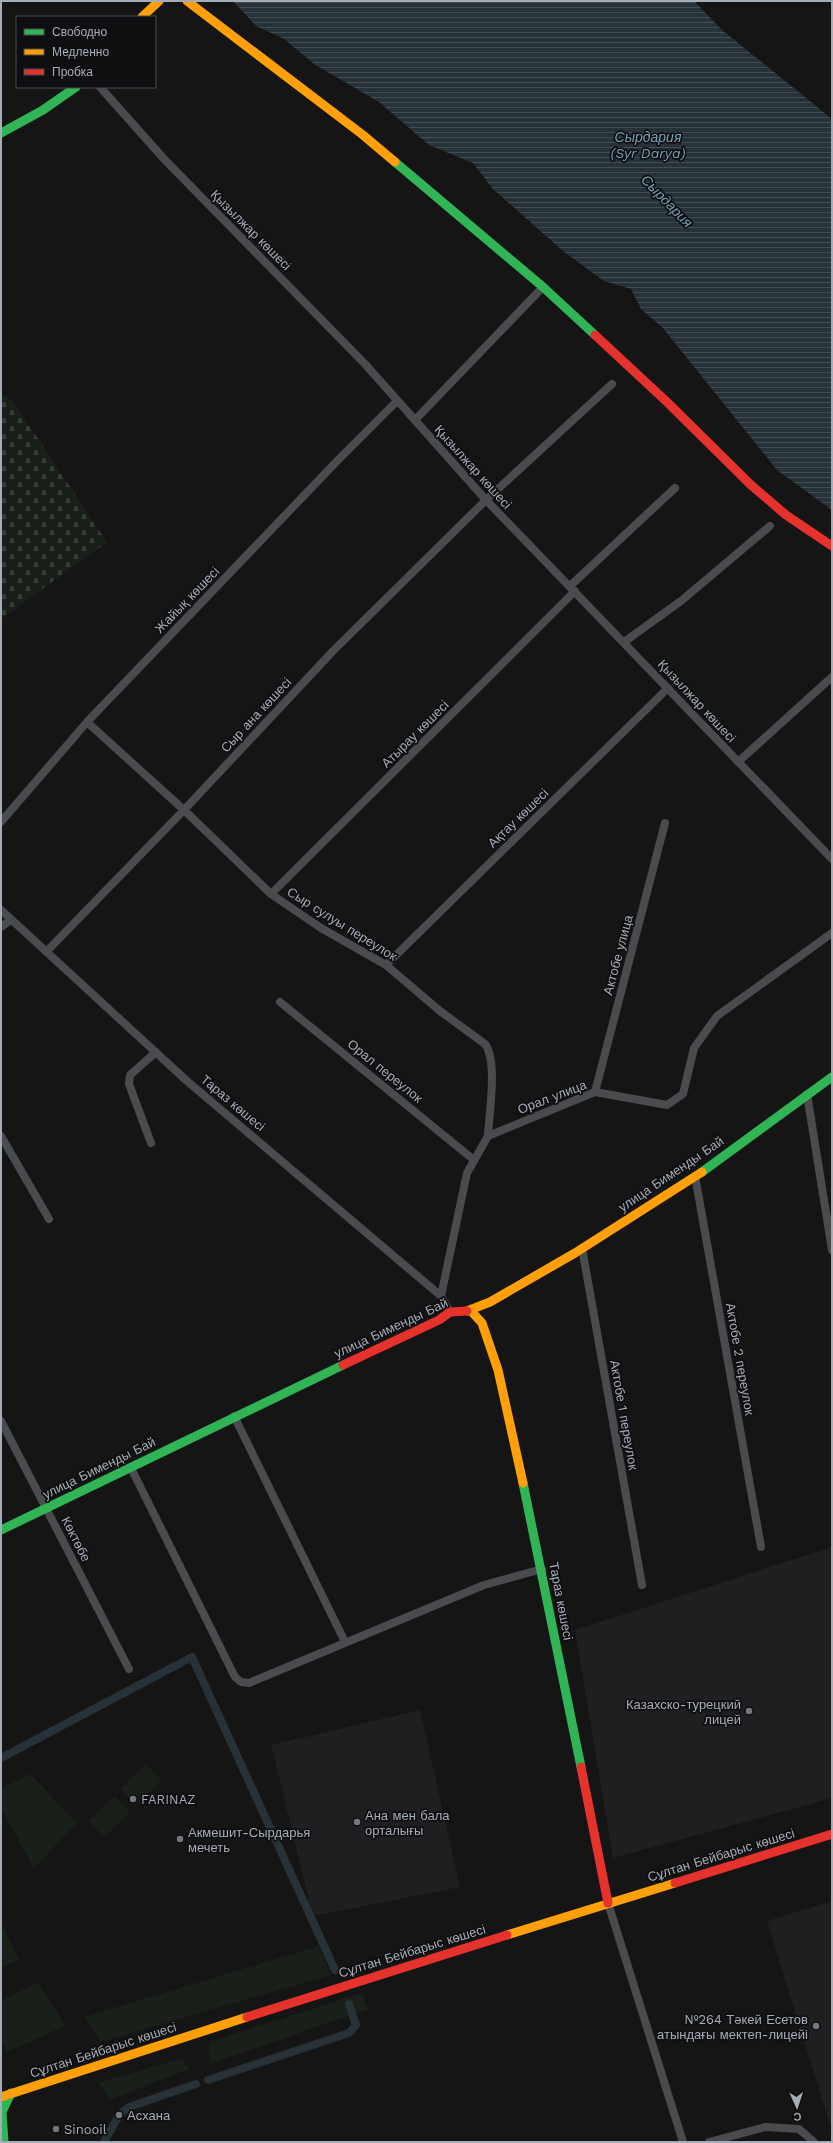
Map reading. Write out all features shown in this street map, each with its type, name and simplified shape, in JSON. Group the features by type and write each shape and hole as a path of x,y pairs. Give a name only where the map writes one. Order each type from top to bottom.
{"street":[{"path":"143,16 159,1"},
{"path":"187,1 363,135 543,287 666,402 751,485 786,516 832,546"},
{"path":"1,133 43,110 75,88"},
{"name":"Қызылжар көшесі","path":"101,88 165,160 365,364 486,500 573,588 832,859"},
{"path":"415,420 543,287"},
{"name":"Сыр ана көшесі","path":"47,951 184,810 333,651 486,500 612,384"},
{"name":"Жайық көшесі","path":"1,822 87,722 339,459 397,401"},
{"name":"Атырау көшесі","path":"271,894 573,588 675,488"},
{"path":"624,642 681,600 770,526"},
{"path":"738,762 832,677"},
{"name":"Ақтау көшесі","path":"386,965 668,688"},
{"name":"Сыр сулуы переулок","path":"87,722 184,810 271,894 321,928 386,965 440,1011 479,1038 489,1049 491,1066 488,1136"},
{"name":"Актобе улица","path":"595,1092 665,823"},
{"name":"Тараз көшесі","path":"1,910 187,1081 440,1296 450,1312"},
{"path":"1,927 11,920"},
{"name":"Орал улица","path":"488,1136 595,1092 667,1105 684,1094 694,1048 717,1016 832,933"},
{"name":"Орал переулок","path":"280,1002 474,1160"},
{"path":"151,1143 129,1084 130,1075 156,1052"},
{"name":"улица Бименды Бай","path":"1,1530 131,1468 234,1416 394,1341 450,1312 471,1311 490,1302 582,1248 695,1176 832,1077"},
{"path":"807,1094 832,1250"},
{"path":"1,1136 49,1219"},
{"path":"440,1296 467,1173 488,1136"},
{"name":"Актобе 2 переулок","path":"695,1176 761,1547"},
{"name":"Актобе 1 переулок","path":"582,1248 642,1585"},
{"name":"Тараз көшесі","path":"471,1311 482,1323 498,1370 542,1569 608,1903"},
{"path":"234,1416 345,1642"},
{"name":"Көктөбе","path":"1,1421 129,1669"},
{"path":"131,1468 235,1677 241,1682 249,1683 484,1585 542,1569"},
{"name":"Сұлтан Бейбарыс көшесі","path":"1,2096 351,1983 832,1834"},
{"path":"608,1903 683,2142"},
{"path":"4,2142 2,2112 11,2093"},
{"path":"709,2142 765,2127 799,2129 814,2142"}],"shaded area":[{"path":"832,1547 832,1798 613,1858 575,1630"},
{"path":"420,1710 460,1887 313,1916 271,1745"},
{"name":"№264 Тәкей Есетов атындағы мектеп-лицейі","path":"832,1901 832,2131 767,1921"}],"green space":[{"path":"1,395 12,400 107,542 1,619"},
{"path":"146,1764 162,1781 135,1805 120,1789"},
{"path":"30,1774 77,1823 34,1868 1,1808 1,1789"},
{"path":"115,1796 130,1812 104,1837 88,1821"},
{"path":"1,1923 19,1959 1,1968"},
{"path":"319,1946 331,1975 100,2042 84,2017"},
{"path":"38,1982 65,2026 7,2052 1,2039 1,2001"},
{"path":"362,1993 368,2009 210,2064 209,2042"},
{"path":"182,2058 189,2069 110,2100 99,2083"}],"water":[{"name":"Сырдария (Syr Darya)","path":"233,1 694,1 722,30 832,119 832,510 777,470 662,327 641,309 631,289 604,281 563,251 493,189 473,163 429,145 379,102 314,64 284,39 256,26"}],"waterway":[{"path":"1,1758 192,1657 335,1970"},
{"path":"208,2080 349,2033 356,2025 349,2004"},
{"path":"104,2142 119,2115 129,2107 196,2084"}],"traffic: fast":[{"path":"1,133 43,110 75,88"},
{"path":"395,162 543,287 595,335"},
{"path":"702,1172 832,1077"},
{"path":"1,1530 343,1365"},
{"path":"523,1483 581,1767"},
{"path":"4,2142 2,2112 11,2093"}],"traffic: slow":[{"path":"143,16 159,1"},
{"path":"187,1 363,135 395,162"},
{"path":"467,1311 490,1302 575,1253 702,1172"},
{"path":"471,1311 482,1323 498,1370 523,1483"},
{"path":"507,1935 675,1883"},
{"path":"1,2097 247,2017"}],"traffic: jam":[{"path":"595,335 667,402 751,485 786,515 832,546"},
{"path":"343,1365 439,1320 450,1312 467,1311"},
{"path":"581,1767 608,1903"},
{"path":"675,1883 832,1834"},
{"path":"247,2017 507,1935"}],"place":[{"name":"Казахско-турецкий лицей","path":"749,1711"},
{"name":"FARINAZ","path":"133,1799"},
{"name":"Ана мен бала орталығы","path":"357,1822"},
{"name":"Акмешит-Сырдарья мечеть","path":"180,1839"},
{"name":"№264 Тәкей Есетов атындағы мектеп-лицейі","path":"816,2026"},
{"name":"Асхана","path":"119,2115"},
{"name":"Sinooil","path":"56,2129"}],"water label":[{"name":"Сырдария","path":"667,201"}]}
